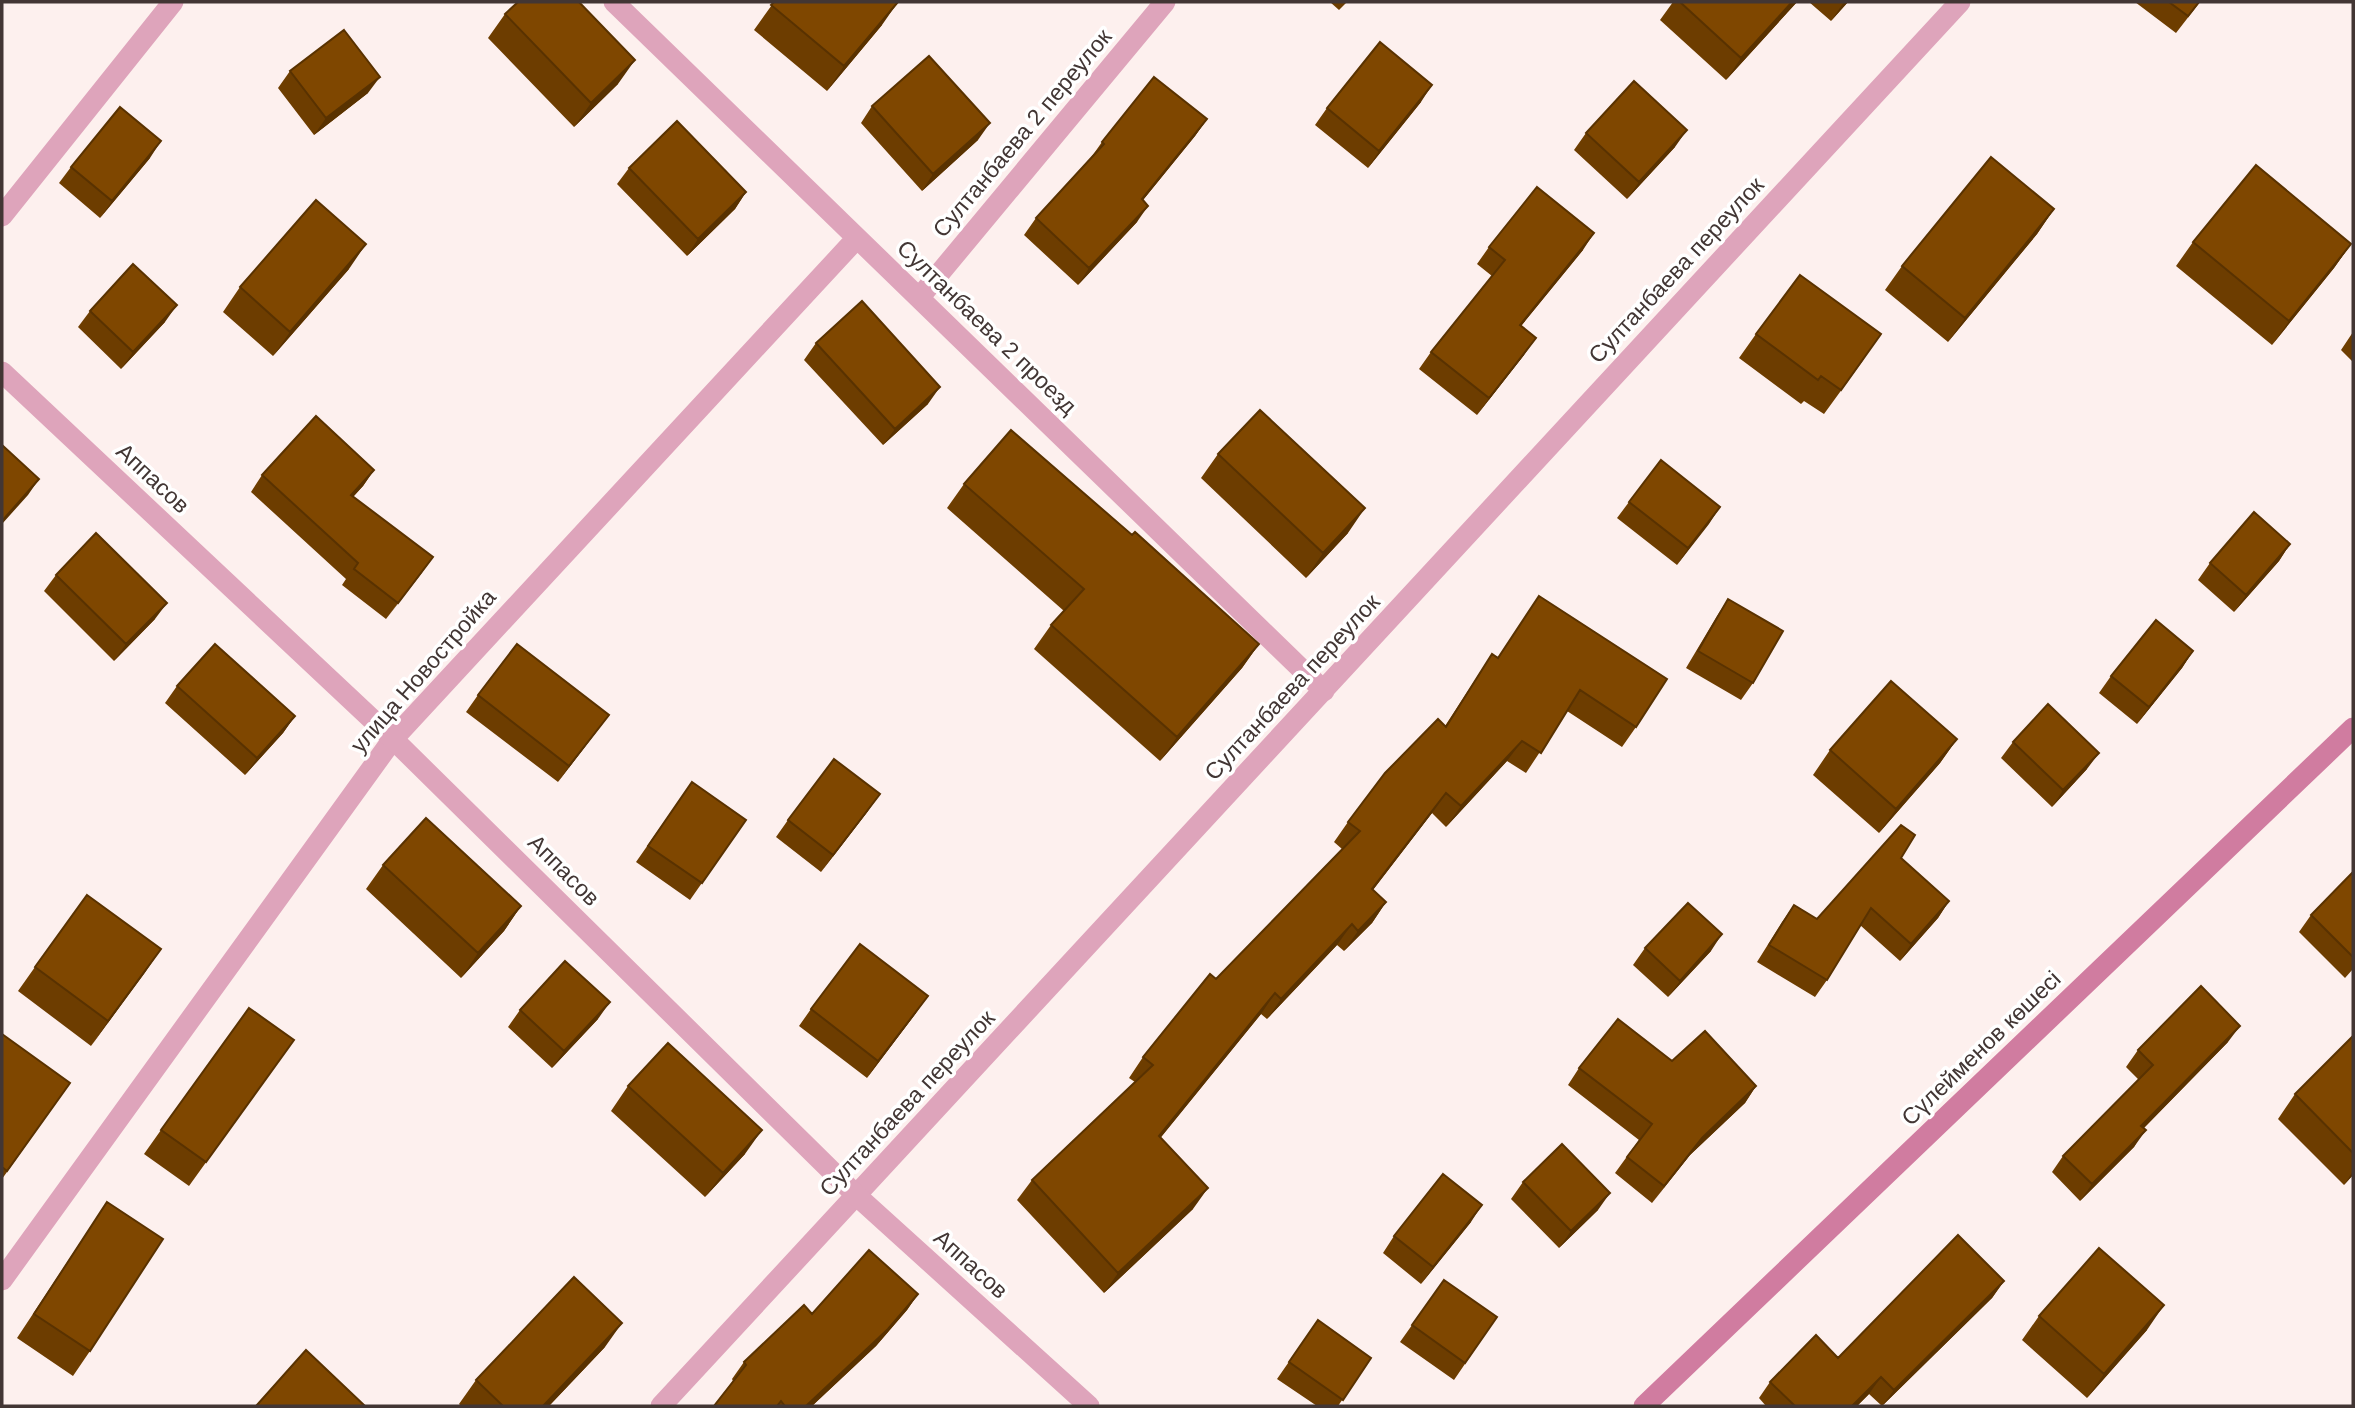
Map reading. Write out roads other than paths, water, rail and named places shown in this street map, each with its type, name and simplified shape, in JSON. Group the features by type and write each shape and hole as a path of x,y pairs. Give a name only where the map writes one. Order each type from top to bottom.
{"main road":[{"name":"Сүлейменов көшесі","path":"1644,1406 2353,728"}],"street":[{"path":"2,216 173,2"},
{"name":"Султанбаева 2 проезд","path":"614,2 1324,691"},
{"name":"Султанбаева 2 переулок","path":"919,298 1165,2"},
{"name":"Султанбаева переулок","path":"661,1406 1960,2"},
{"name":"улица Новостройка","path":"2,1280 393,739 857,238"},
{"name":"Аппасов","path":"2,372 393,739 857,1196 1089,1406"}]}
